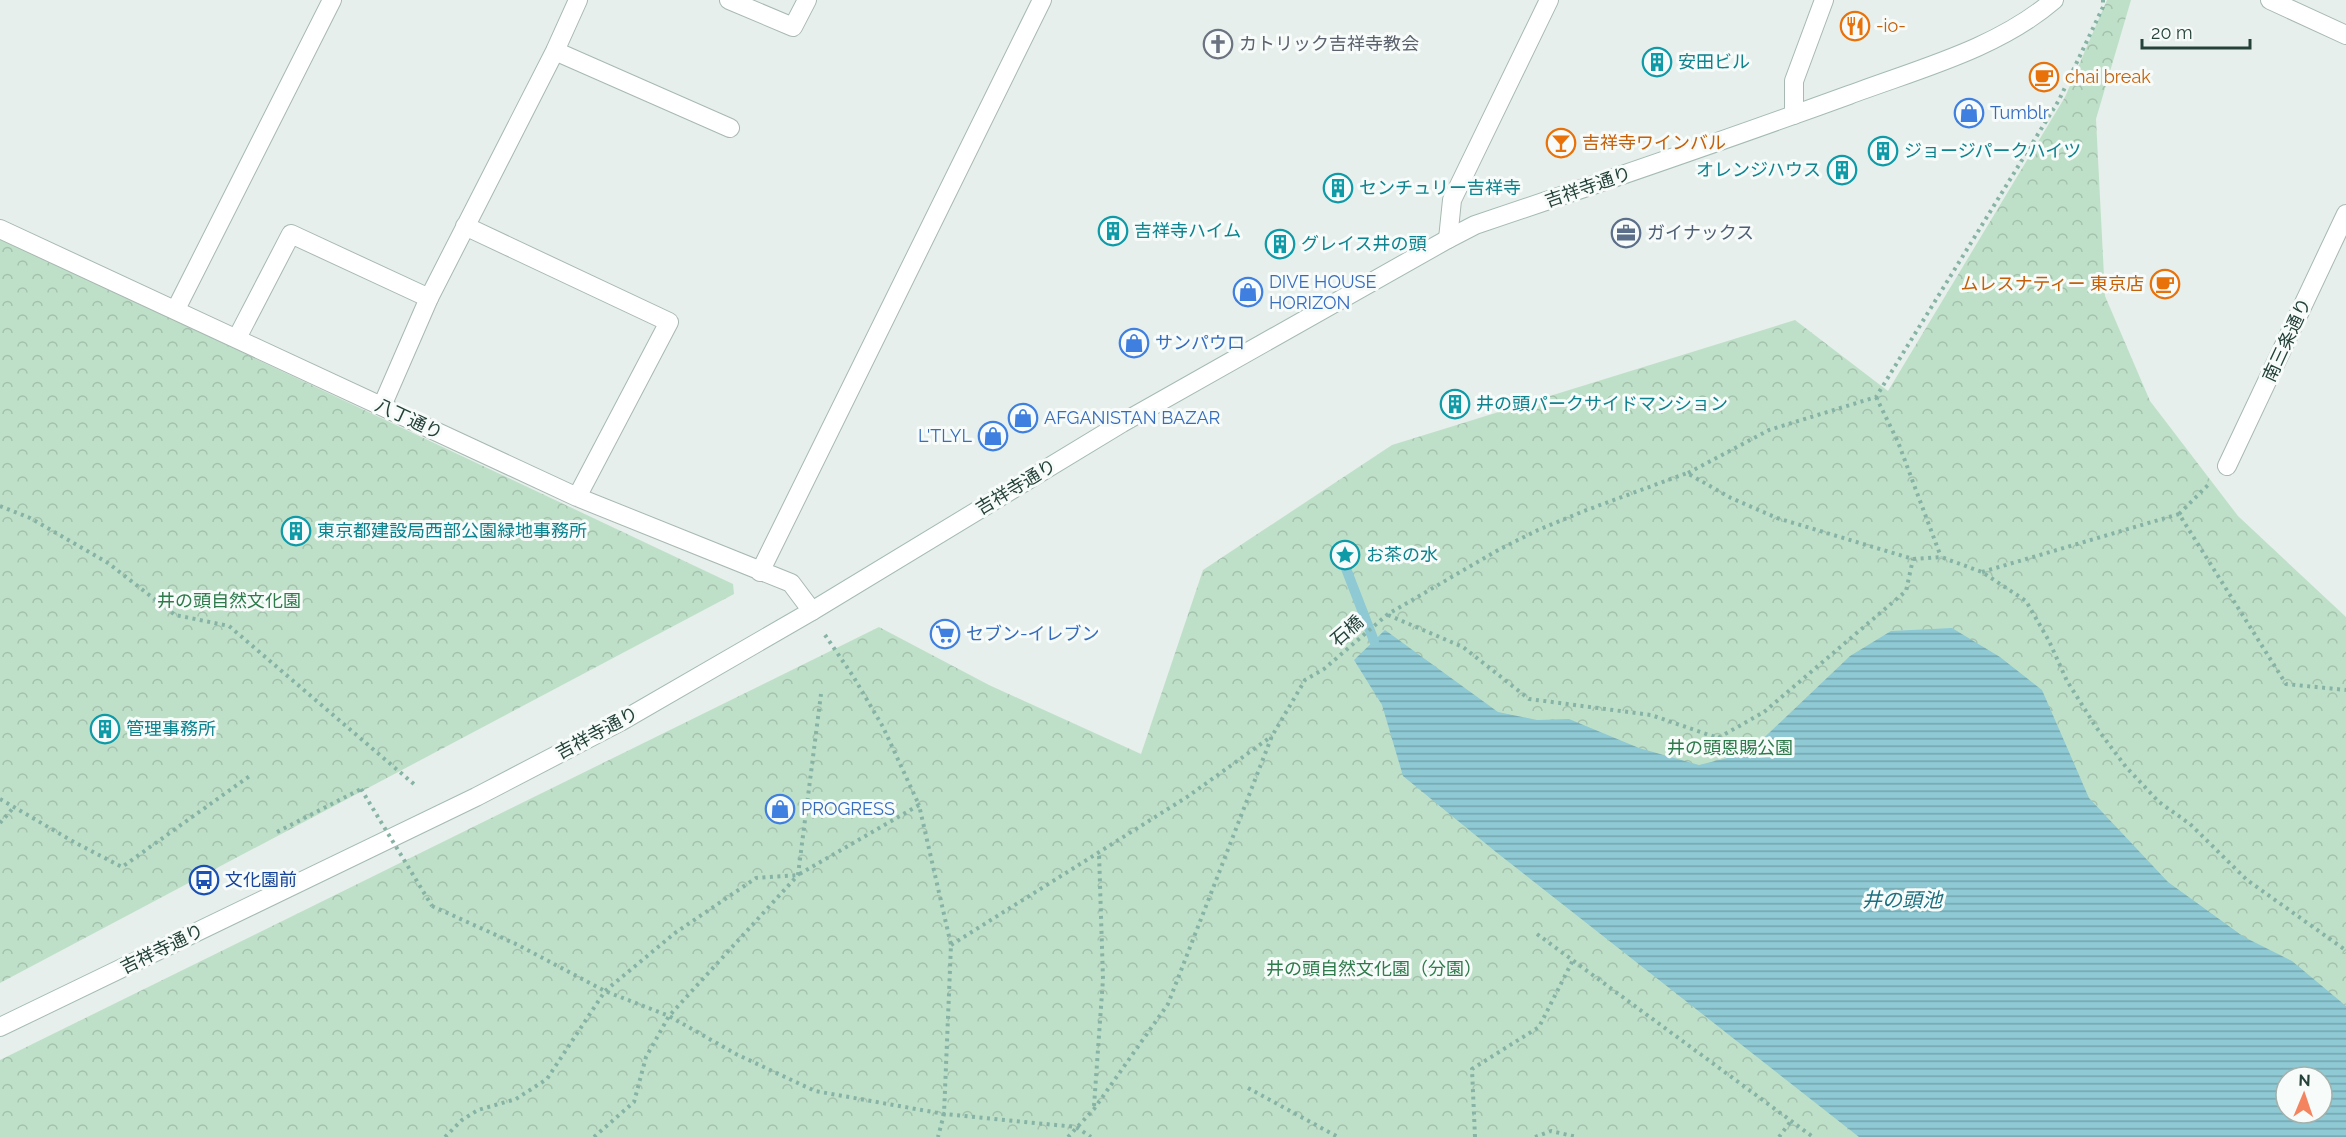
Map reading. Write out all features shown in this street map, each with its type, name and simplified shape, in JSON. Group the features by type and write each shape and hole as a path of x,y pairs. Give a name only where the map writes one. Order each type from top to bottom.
{"street":[{"path":"176,309 332,0"},
{"path":"382,406 429,298 555,51 578,0"},
{"path":"729,0 794,27 807,0"},
{"path":"760,572 1042,0"},
{"path":"1448,239 1452,200 1549,0"},
{"path":"1794,115 1794,81 1824,0"},
{"name":"吉祥寺通り","path":"0,1027 476,797 647,707 812,611 1122,423 1475,225 1794,115 1953,56 2001,35 2041,11 2054,0"},
{"path":"2270,0 2346,35"},
{"path":"555,51 729,128"},
{"name":"南三条通り","path":"2228,466 2346,214"},
{"path":"465,226 669,322 577,497"},
{"name":"八丁通り","path":"0,229 577,497 791,583 812,611"},
{"path":"237,338 291,234 429,298"}],"path":[{"path":"1941,557 1898,442 1876,397 2059,100 2103,7 2103,0"},
{"name":"石橋","path":"1272,736 1305,680 1324,669 1388,614 1500,549 1538,530 1687,473 1769,430 1876,397"},
{"path":"1982,572 2179,514 2228,466"},
{"path":"1687,473 1731,498 1778,518 1913,558 1941,557 1982,572 2026,601 2067,681 2096,727 2126,767 2152,795 2190,824 2247,880 2345,951"},
{"path":"0,506 30,518 108,563 175,615 229,626 415,785"},
{"path":"2179,514 2286,684 2346,690"},
{"path":"1388,614 1463,647 1529,699 1651,715 1718,738 1764,712 1906,591 1913,558"},
{"path":"812,611 883,727 919,804 951,945 944,1114 938,1137"},
{"path":"798,875 821,694"},
{"path":"951,945 1187,797 1272,736"},
{"path":"1068,1137 1094,1109 1168,1004 1272,736"},
{"path":"0,799 122,867 251,775"},
{"path":"277,832 361,789 432,906 518,945 605,991 669,1016 736,1054 815,1090 944,1114 1076,1126 1091,1137"},
{"path":"594,1137 634,1102 646,1057 669,1016 798,875 919,804"},
{"path":"0,823 14,807"},
{"path":"1094,1109 1103,979 1099,853"},
{"path":"445,1137 462,1120 478,1110 516,1099 547,1079 605,991 675,933 756,878 798,875"},
{"path":"1537,934 1813,1137"},
{"path":"1475,1137 1472,1069 1539,1027 1574,960"},
{"path":"1248,1088 1338,1137"},
{"path":"1779,1137 1791,1121"},
{"path":"1535,1137 1551,1131 1577,1137"}],"green space":[{"name":"井の頭恩賜公園","path":"2107,0 2131,0 2096,119 2105,296 2150,401 2238,516 2346,617 2346,1137 0,1137 0,1060 879,627 989,685 1141,754 1203,570 1392,445 1795,320 1888,391 2065,97"},
{"name":"井の頭自然文化園","path":"0,238 733,584 734,594 0,983"}],"water":[{"name":"井の頭池","path":"1952,628 2000,657 2042,690 2089,798 2168,882 2244,937 2292,961 2346,1006 2346,1137 1859,1137 1496,852 1403,776 1382,705 1354,660 1385,630 1498,712 1537,720 1569,719 1639,748 1699,765 1748,753 1850,656 1891,631"}],"waterway":[{"path":"1345,566 1374,641"}],"place":[{"name":"-io-","path":"1855,26"},
{"name":"カトリック吉祥寺教会","path":"1218,44"},
{"name":"安田ビル","path":"1657,62"},
{"name":"chai break","path":"2044,77"},
{"name":"Tumblr","path":"1969,113"},
{"name":"吉祥寺ワインバル","path":"1561,143"},
{"name":"ジョージパークハイツ","path":"1883,151"},
{"name":"オレンジハウス","path":"1842,170"},
{"name":"センチュリー吉祥寺","path":"1338,188"},
{"name":"吉祥寺ハイム","path":"1113,231"},
{"name":"ガイナックス","path":"1626,233"},
{"name":"グレイス井の頭","path":"1280,244"},
{"name":"ムレスナティー 東京店","path":"2165,284"},
{"name":"DIVE HOUSE HORIZON","path":"1248,292"},
{"name":"サンパウロ","path":"1134,343"},
{"name":"井の頭パークサイドマンション","path":"1455,404"},
{"name":"AFGANISTAN BAZAR","path":"1023,418"},
{"name":"L'TLYL","path":"993,436"},
{"name":"東京都建設局西部公園緑地事務所","path":"296,531"},
{"name":"お茶の水","path":"1345,555"},
{"name":"セブン-イレブン","path":"945,634"},
{"name":"管理事務所","path":"105,729"},
{"name":"PROGRESS","path":"780,809"},
{"name":"文化園前","path":"204,880"}],"park label":[{"name":"井の頭自然文化園（分園）","path":"1374,969"}]}
